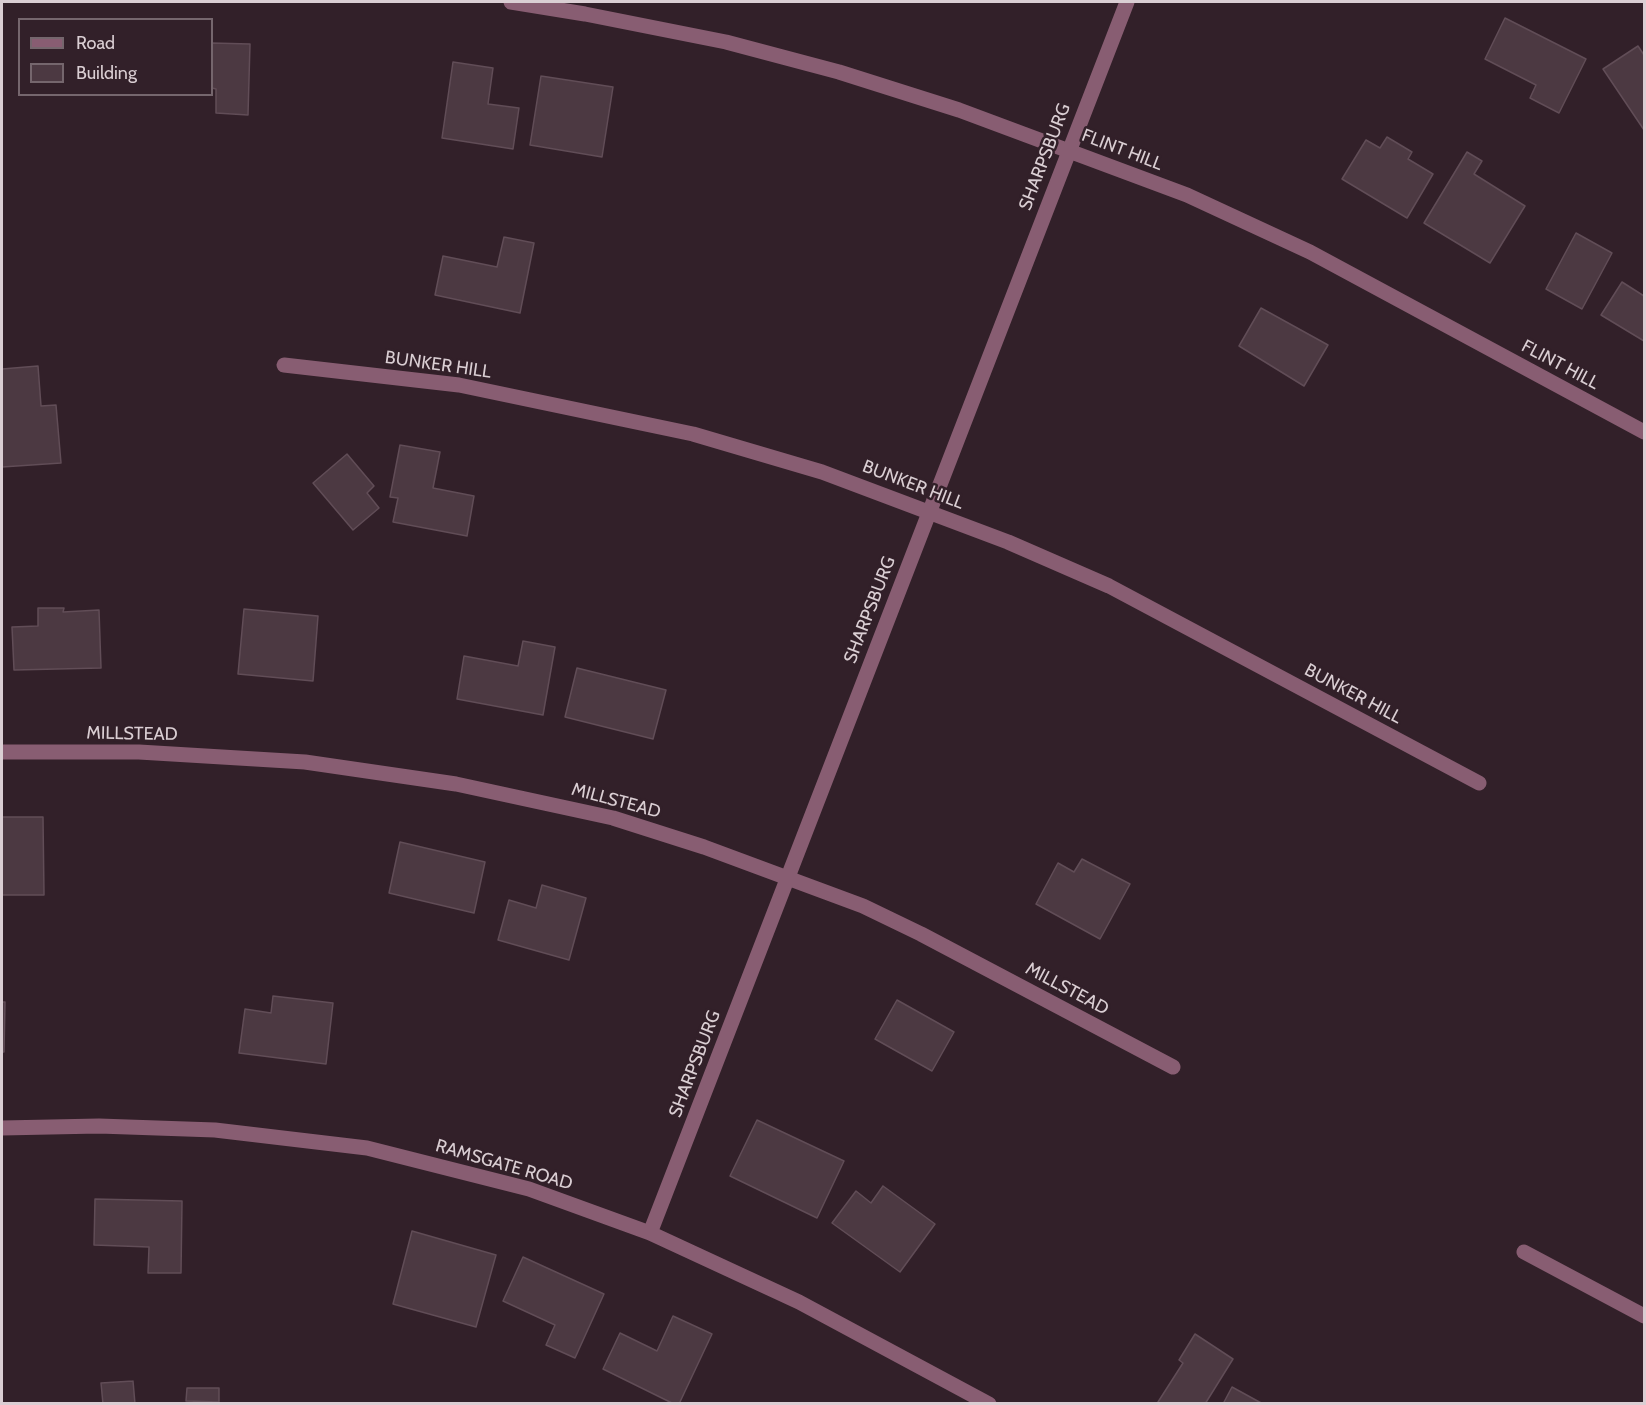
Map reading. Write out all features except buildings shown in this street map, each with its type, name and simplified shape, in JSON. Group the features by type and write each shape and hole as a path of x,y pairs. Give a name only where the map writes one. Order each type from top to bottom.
{"street":[{"name":"FLINT HILL","path":"511,2 597,16 748,48 838,72 959,110 1187,195 1310,252 1644,432"},
{"name":"SHARPSBURG","path":"650,1233 1127,2"},
{"name":"BUNKER HILL","path":"284,365 459,385 693,434 822,472 1008,542 1109,586 1479,783"},
{"name":"MILLSTEAD","path":"2,752 139,752 305,762 456,784 613,818 704,847 862,906 921,934 1173,1067"},
{"name":"RAMSGATE ROAD","path":"2,1128 99,1126 215,1130 367,1148 529,1188 650,1233 799,1302 989,1404"},
{"path":"1524,1252 1644,1316"}]}
